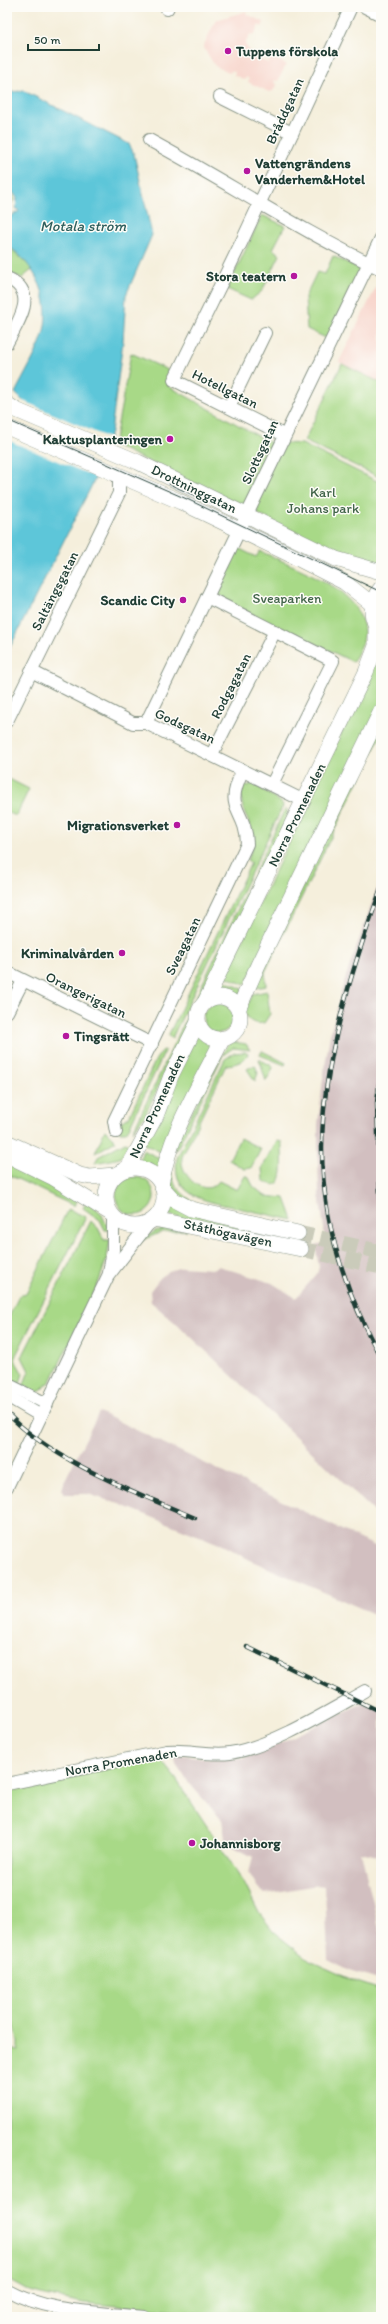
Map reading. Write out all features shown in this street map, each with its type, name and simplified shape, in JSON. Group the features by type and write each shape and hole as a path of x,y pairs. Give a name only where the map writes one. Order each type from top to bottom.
{"main road":[{"name":"Drottninggatan","path":"12,407 247,514 336,559 381,572"},
{"name":"Drottninggatan","path":"8,427 113,472 344,582 372,604"},
{"path":"372,604 381,588"},
{"name":"Norra Promenaden","path":"206,1000 374,656 378,630 373,620 372,604"},
{"path":"238,1010 381,711"},
{"path":"212,997 225,997 230,1000 238,1010 240,1020 237,1029 232,1034 222,1038 207,1035 198,1022 199,1010 206,1000 212,997"},
{"name":"Norra Promenaden","path":"119,1171 156,1116 171,1076 198,1022"},
{"name":"Norra Promenaden","path":"161,1185 166,1158 175,1136 222,1038"},
{"path":"7,1142 55,1172 87,1188 125,1224 147,1222 163,1204 161,1185 155,1176 146,1170 137,1168 119,1171 55,1172 7,1155"},
{"path":"110,1210 108,1184 119,1171"},
{"name":"Ståthögavägen","path":"161,1185 174,1200 191,1209 298,1233"},
{"name":"Ståthögavägen","path":"147,1222 301,1249"}],"street":[{"name":"Bråddgatan","path":"174,380 218,298 259,203 351,7"},
{"path":"365,7 381,15"},
{"path":"220,97 292,133"},
{"path":"149,140 272,212 381,270"},
{"name":"Slottsgatan","path":"146,723 247,514 279,432 324,351 381,238"},
{"path":"7,278 15,282 24,293 25,301 23,311 7,343"},
{"path":"229,407 265,333"},
{"name":"Hotellgatan","path":"174,380 279,432"},
{"name":"Saltängsgatan","path":"7,721 119,493 119,480 113,472"},
{"path":"207,597 333,661 272,784"},
{"name":"Rodgagatan","path":"212,754 275,631"},
{"name":"Godsgatan","path":"31,671 133,722 146,723 212,754 304,801"},
{"name":"Sveagatan","path":"116,1132 114,1121 247,844 247,831 234,804 236,784 244,770"},
{"name":"Orangerigatan","path":"7,972 22,981 152,1044"},
{"path":"7,1012 22,981"},
{"path":"108,1276 113,1250 110,1210"},
{"path":"7,1487 108,1276 118,1263 122,1246 147,1222"},
{"path":"7,1384 47,1404"},
{"path":"7,1396 41,1416"},
{"name":"Norra Promenaden","path":"7,1784 179,1750 220,1754 246,1750 292,1730 365,1691"},
{"path":"7,2290 20,2297 52,2307 144,2317"}],"shaded area":[{"name":"Tuppens förskola","path":"247,11 246,14 264,22 262,27 259,25 254,35 250,34 245,44 249,51 256,54 256,58 268,63 271,57 286,64 278,81 275,80 274,83 277,84 273,91 269,92 248,82 249,79 246,77 245,80 234,75 235,72 232,70 230,73 215,66 203,47 216,20"},
{"path":"378,283 381,284 381,383 339,362"},
{"path":"381,877 381,1518 187,1333 151,1302 150,1291 160,1278 169,1271 182,1267 212,1269 218,1266 272,1283 296,1298 317,1274 319,1267 315,1245 324,1243 324,1228 319,1194 318,1159 318,1125 323,1078 330,1035 343,985"},
{"path":"99,1412 381,1549 381,1617 252,1561 222,1545 119,1504 88,1494 64,1494 62,1490 65,1480"},
{"path":"365,1702 381,1710 381,1857 361,1852 381,1936 381,1981 350,1971 328,1960 325,1886 317,1885 265,1894 258,1888 249,1873 253,1857 232,1846 225,1838 222,1820 189,1783 176,1764 175,1758 182,1755 217,1759 242,1759 261,1752"}],"green space":[{"path":"7,184 14,198 7,213"},
{"path":"262,215 285,226 273,249 280,255 262,291 251,300 227,289"},
{"path":"7,245 33,269 22,278 7,272"},
{"path":"333,256 362,270 328,339 307,329 305,297 317,272 325,274"},
{"name":"Karl Johans park","path":"131,353 168,370 168,386 269,442 302,444 381,483 381,563 358,562 114,445"},
{"path":"342,364 381,383 381,478 304,441"},
{"name":"Sveaparken","path":"236,547 256,557 260,551 326,582 341,593 354,606 362,620 364,636 360,649 353,662 290,631 276,627 228,602 218,593 216,586"},
{"path":"376,661 381,664 381,704 245,985 225,976"},
{"path":"378,726 381,735 265,972 266,986 255,988"},
{"path":"7,778 29,789 16,816 7,812"},
{"path":"253,783 282,803 283,806 172,1038 168,1036 251,863 247,860 253,845 252,834 242,799 242,792 245,784 248,786"},
{"path":"285,809 288,811 286,821 144,1117 133,1131"},
{"path":"223,980 243,989 237,1001 231,994 219,990"},
{"path":"267,991 270,1014 264,1023 252,1022 247,1018 244,1012 253,994"},
{"path":"218,1003 229,1007 233,1018 229,1029 218,1033 207,1029 203,1018 207,1007"},
{"path":"197,1034 205,1042 213,1044 165,1154 144,1144"},
{"path":"234,1042 246,1044 250,1050 233,1048 223,1055 176,1151 174,1145 228,1044"},
{"path":"163,1050 165,1051 130,1126 126,1132 120,1132 120,1122 129,1117 156,1059"},
{"path":"262,1051 286,1063 285,1065 260,1055"},
{"path":"245,1052 248,1054 241,1061 226,1065 182,1157 182,1164 189,1178 200,1187 207,1188 213,1186 219,1181 237,1190 245,1176 248,1176 253,1186 265,1196 285,1198 293,1220 205,1200 186,1190 180,1182 177,1171 177,1158 225,1059 234,1053"},
{"path":"259,1059 273,1068 266,1081"},
{"path":"255,1065 258,1073 255,1081 247,1069"},
{"path":"105,1130 116,1141 95,1153"},
{"path":"240,1138 261,1149 251,1168 244,1169 229,1160"},
{"path":"277,1141 282,1142 282,1173 277,1184 271,1184 263,1180 262,1168"},
{"path":"125,1142 130,1144 120,1158 95,1163 98,1157"},
{"path":"143,1150 163,1160 159,1172 145,1163 139,1162"},
{"path":"7,1161 78,1196 74,1206 7,1174"},
{"path":"171,1172 174,1182 179,1190 196,1203 185,1199 176,1192 170,1183"},
{"path":"131,1177 139,1177 149,1182 153,1189 153,1203 149,1210 139,1215 131,1215 121,1210 119,1207 116,1200 116,1192 121,1182 124,1180"},
{"path":"87,1201 101,1213 109,1230 105,1230 100,1220 83,1208"},
{"path":"170,1204 300,1240 299,1244 163,1214"},
{"path":"68,1209 86,1217 15,1357 16,1362 23,1374 19,1386 7,1380 7,1321 19,1296 26,1294"},
{"path":"91,1221 98,1228 104,1240 110,1240 107,1258 98,1284 51,1381 37,1393 22,1389 29,1371 22,1357"},
{"path":"165,1229 187,1230 162,1232 140,1241 155,1231"},
{"path":"159,1758 176,1779 243,1881 259,1913 276,1934 310,1961 357,1982 381,1990 381,2317 244,2317 83,2303 27,2290 7,2279 7,2023 10,2032 9,2049 18,2051 18,2040 7,2005 7,1790"}],"water":[{"name":"Motala ström","path":"24,91 129,144 134,154 152,235 126,295 123,341 111,432 96,477 7,653 7,438 23,401 15,393 42,338 46,311 44,298 34,274 27,263 7,245 7,224 11,216 19,211 16,208 17,198 7,184 7,92"}],"pier":[{"path":"21,400 111,439 98,478 7,440 7,433"}],"tunnel":[{"path":"298,1233 381,1252"},
{"path":"301,1249 381,1267"}],"tram line":[{"path":"7,420 189,500 381,592"},
{"path":"169,484 211,503"}],"railway":[{"path":"381,889 350,983 333,1050 323,1116 322,1148 326,1203 338,1257 357,1309 381,1358"},
{"path":"381,1066 377,1103 381,1224"},
{"path":"7,1413 47,1446 95,1474 195,1518"},
{"path":"247,1647 381,1712"}],"place":[{"name":"Tuppens förskola","path":"228,51"},
{"name":"Vattengrändens Vanderhem&Hotel","path":"247,171"},
{"name":"Stora teatern","path":"294,276"},
{"name":"Kaktusplanteringen","path":"170,439"},
{"name":"Scandic City","path":"183,600"},
{"name":"Migrationsverket","path":"177,825"},
{"name":"Kriminalvården","path":"122,953"},
{"name":"Tingsrätt","path":"66,1036"},
{"name":"Johannisborg","path":"192,1843"}]}
